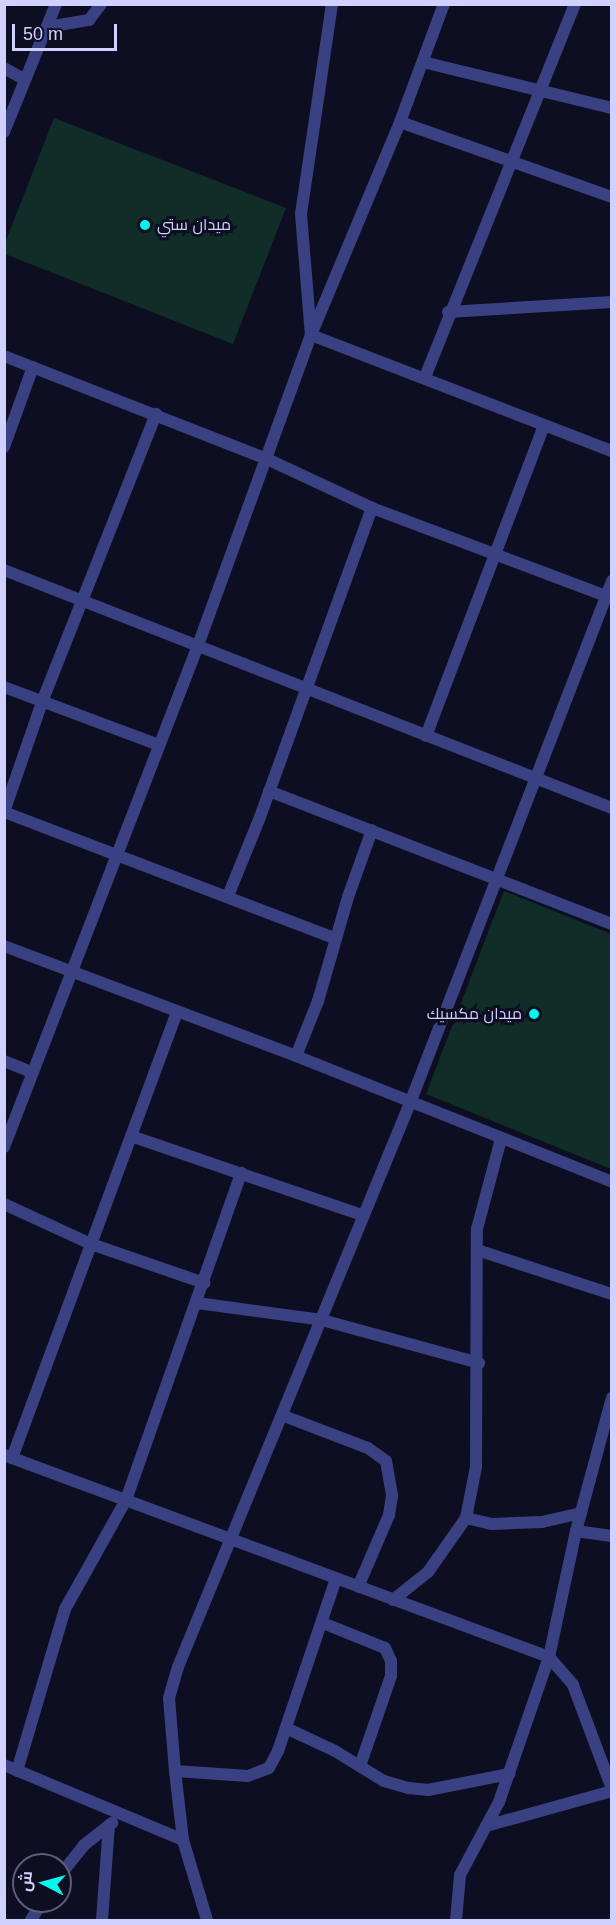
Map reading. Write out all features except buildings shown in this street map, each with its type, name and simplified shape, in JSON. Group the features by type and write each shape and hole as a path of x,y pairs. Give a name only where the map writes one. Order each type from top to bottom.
{"street":[{"path":"4,132 56,4"},
{"path":"47,27 89,20 101,4"},
{"path":"4,1147 196,648 311,335 400,122 444,4"},
{"path":"425,377 448,312 575,4"},
{"path":"311,335 301,214 328,7"},
{"path":"423,62 612,108"},
{"path":"4,68 24,79"},
{"path":"400,122 611,196"},
{"path":"448,312 612,302"},
{"path":"311,335 425,377 612,451"},
{"path":"4,356 267,459 372,508 609,597"},
{"path":"4,447 33,367"},
{"path":"156,414 84,601 42,702 4,812 336,939"},
{"path":"426,736 544,426"},
{"path":"228,896 372,508"},
{"path":"4,570 196,648 612,808"},
{"path":"207,1920 183,1840 175,1771 169,1698 178,1667 284,1416 410,1103 609,597 612,582"},
{"path":"4,687 159,745"},
{"path":"268,791 499,878 612,924"},
{"path":"296,1056 372,830"},
{"path":"4,946 296,1056 612,1182"},
{"path":"177,1012 91,1244 8,1456 232,1542 549,1657 573,1685 612,1790 486,1826"},
{"path":"4,1061 33,1073"},
{"path":"131,1136 364,1216"},
{"path":"393,1600 428,1572 466,1518 476,1467 479,1363 477,1250 482,1207 501,1139"},
{"path":"17,1772 65,1609 126,1500 241,1173"},
{"path":"4,1204 91,1244 204,1283"},
{"path":"477,1250 612,1294"},
{"path":"197,1303 322,1320 479,1363"},
{"path":"456,1920 460,1875 486,1826 509,1774 549,1657 580,1514 606,1439 612,1398"},
{"path":"284,1416 368,1448 386,1461 391,1485 388,1515 358,1587"},
{"path":"466,1518 492,1524 542,1522 580,1514"},
{"path":"576,1531 612,1536"},
{"path":"175,1771 248,1776 269,1768 286,1728 336,1579"},
{"path":"323,1623 385,1648 391,1662 391,1676 360,1766"},
{"path":"286,1728 384,1781 428,1790 509,1774"},
{"path":"4,1765 183,1840"},
{"path":"72,1860 84,1845 120,1815"},
{"path":"102,1920 109,1825"}],"green space":[{"name":"ميدان ستي","path":"54,118 286,208 233,344 5,254 5,243"},
{"name":"ميدان مكسيك","path":"504,891 611,934 611,1169 426,1094"}],"place":[{"name":"ميدان ستي","path":"145,225"},
{"name":"ميدان مكسيك","path":"534,1014"}]}
